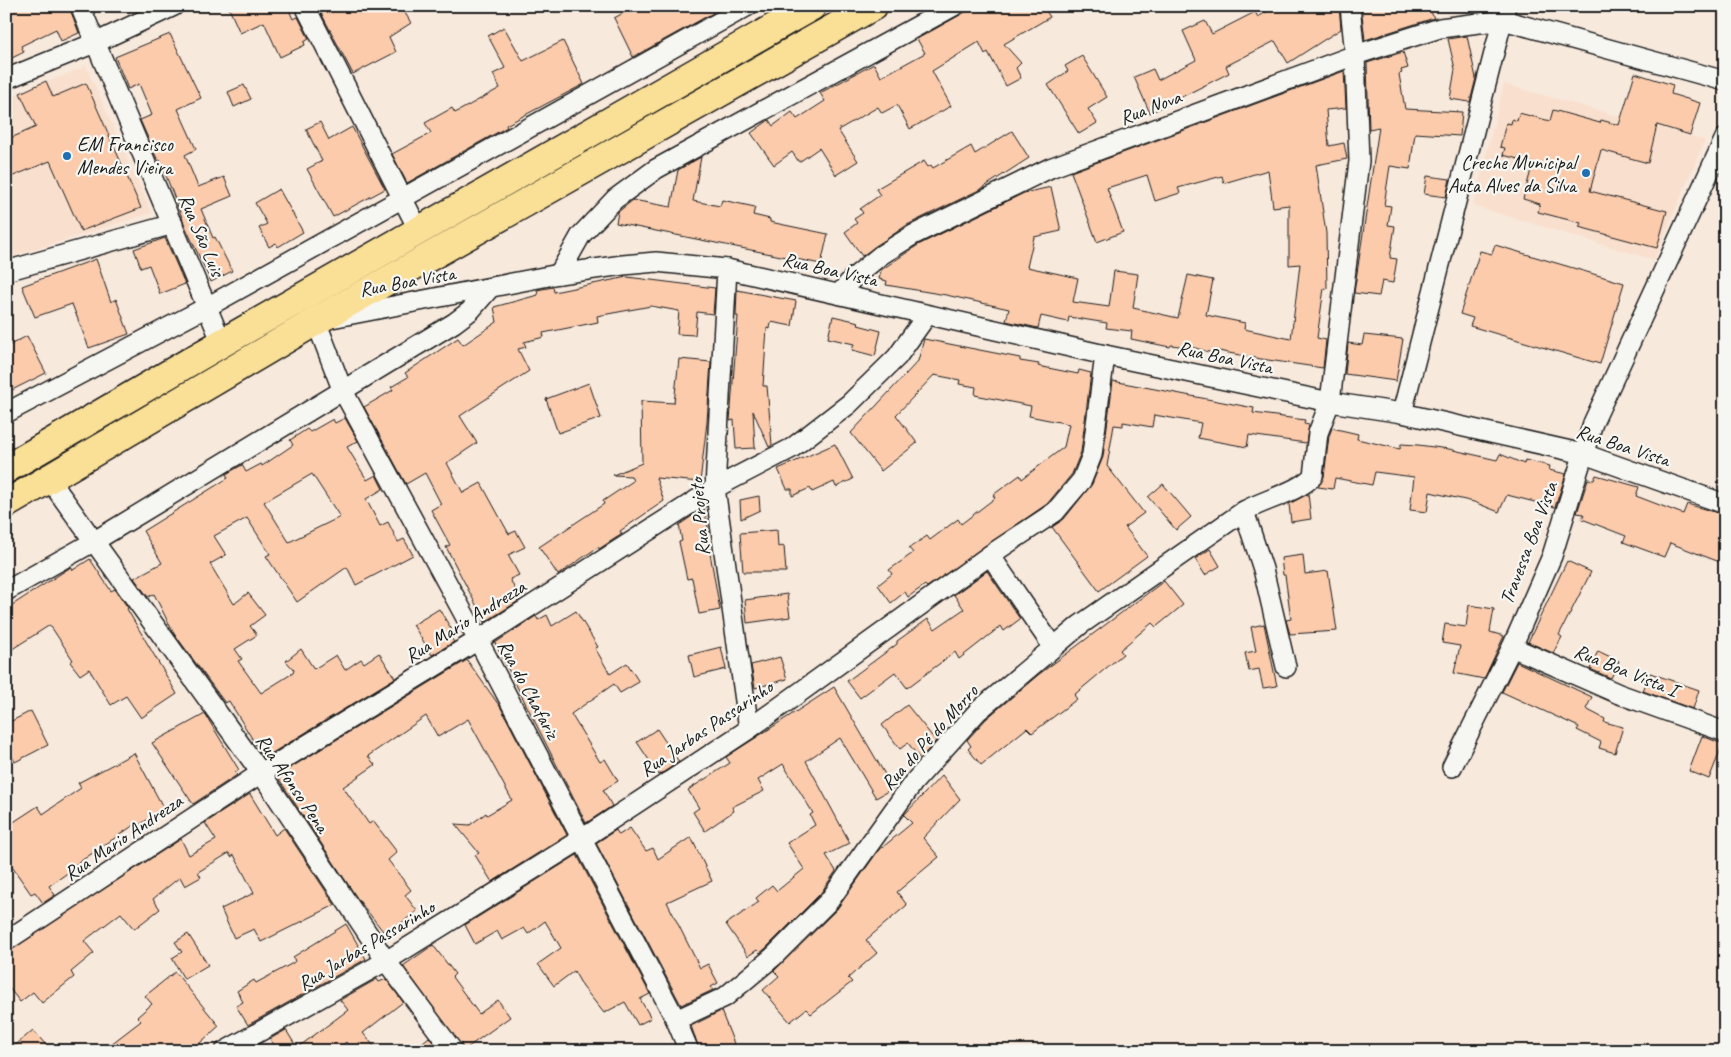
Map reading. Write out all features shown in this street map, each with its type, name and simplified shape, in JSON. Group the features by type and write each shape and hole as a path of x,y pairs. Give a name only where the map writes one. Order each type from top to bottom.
{"main road":[{"path":"6,504 316,321 874,6"},
{"path":"6,469 222,343 810,7"},
{"path":"305,296 316,321"}],"street":[{"name":"Rua São Luis","path":"80,6 97,42 222,343"},
{"path":"6,79 97,42 174,6"},
{"path":"305,6 419,231"},
{"path":"6,413 207,307 748,6"},
{"path":"559,274 581,235 615,199 656,169 954,6"},
{"path":"1330,402 1359,161 1355,55 1350,6"},
{"path":"1402,413 1505,13 1725,81"},
{"name":"Rua Nova","path":"839,294 854,278 881,255 913,235 1050,168 1355,55 1440,28 1505,13"},
{"name":"Travessa Boa Vista","path":"1452,767 1512,647 1552,556 1601,406 1725,138"},
{"path":"6,271 173,224"},
{"name":"Rua Boa Vista","path":"316,321 559,274 656,262 727,270 1106,355 1330,402 1402,413 1584,454 1725,504"},
{"name":"Rua Projeto","path":"727,270 716,488 749,728"},
{"path":"6,591 93,542 342,389 454,323 470,311 489,289"},
{"name":"Rua Mario Andrezza","path":"6,942 261,773 478,640 716,488 792,448 849,404 897,357 927,315"},
{"name":"Rua do Chafariz","path":"316,321 342,389 478,640 676,1020 689,1051"},
{"name":"Rua Jarbas Passarinho","path":"225,1051 245,1046 582,839 749,728 990,555 1055,512 1082,480 1092,456 1106,355"},
{"name":"Rua do Pé do Morro","path":"676,1020 725,997 773,957 829,901 913,784 978,710 1053,646 1128,590 1244,511 1262,501 1300,487 1313,476 1318,433 1330,402"},
{"name":"Rua Afonso Pena","path":"49,479 261,773 386,961 453,1051"},
{"path":"1244,511 1265,578 1286,667"},
{"path":"990,555 1053,646"},
{"name":"Rua Boa Vista I","path":"1512,647 1619,694 1725,732"}],"shaded area":[{"name":"EM Francisco Mendes Vieira","path":"86,66 152,213 7,258 6,99"},
{"name":"Creche Municipal Auta Alves da Silva","path":"1504,84 1705,140 1654,260 1473,206"}],"building":[{"path":"6,6 69,6 79,33 61,41 56,29 21,46 24,52 6,61"},
{"path":"228,6 294,6 289,10 293,19 298,17 309,39 304,42 305,45 280,57 264,22 240,33"},
{"path":"401,6 411,23 389,37 396,52 353,74 318,7"},
{"path":"637,6 709,6 713,13 633,57 614,18"},
{"path":"976,6 1043,6 1050,17 1004,44 1021,63 1016,68 1021,78 1006,86 988,52 985,54 979,42 932,71 951,106 910,129 897,105 882,113 878,107 838,130 858,161 836,175 819,148 799,162 792,152 774,165 751,133 769,120 773,126 792,112 797,119 825,101 820,93 874,64 881,77 925,53 917,39"},
{"path":"1276,6 1339,6 1341,29 1288,63 1275,41 1226,66 1229,73 1150,113 1134,77 1153,69 1158,80 1196,60 1183,31 1205,21 1212,34 1255,12 1258,17"},
{"path":"1361,6 1428,6 1434,18 1365,40"},
{"path":"504,27 523,61 563,41 584,84 506,125 507,127 407,183 392,154 431,133 425,123 452,108 455,113 500,88 493,74 505,68 488,36"},
{"path":"170,34 201,98 178,109 196,149 185,155 198,187 224,177 232,196 201,209 213,238 215,237 232,271 211,282 186,228 160,160 158,161 140,120 152,115 139,84 128,89 115,57"},
{"path":"1467,36 1476,78 1470,102 1450,99 1455,69 1448,39"},
{"path":"1403,52 1408,68 1401,70 1402,73 1399,74 1405,109 1462,112 1460,136 1415,133 1410,169 1390,166 1384,205 1391,206 1388,225 1395,226 1390,258 1397,259 1393,283 1382,281 1379,296 1354,293 1379,127 1369,129 1367,63"},
{"path":"1082,56 1107,97 1088,109 1097,123 1079,134 1048,85 1068,71 1065,66"},
{"path":"1344,71 1346,108 1326,110 1329,146 1344,143 1347,159 1316,165 1326,233 1327,289 1324,288 1317,338 1326,340 1323,368 1213,350 1212,353 1195,348 1171,345 1170,347 1131,339 1132,331 1106,328 1107,323 1069,317 1068,322 1041,316 1038,328 1006,321 1009,309 946,295 886,285 887,281 879,279 881,270 918,245 1024,193 1051,187 1061,231 1034,237 1027,267 1078,278 1073,302 1109,307 1114,271 1138,274 1133,308 1178,318 1188,275 1213,280 1206,315 1245,323 1244,329 1291,339 1300,264 1289,265 1289,205 1273,207 1268,170 1224,183 1222,176 1178,188 1180,193 1155,201 1147,175 1107,188 1123,232 1097,242 1071,172"},
{"path":"1635,73 1673,85 1671,94 1700,103 1690,135 1657,125 1648,163 1601,150 1590,191 1667,211 1657,248 1579,227 1581,223 1538,212 1540,204 1523,199 1533,163 1503,155 1505,148 1500,147 1506,123 1511,124 1512,119 1517,121 1519,113 1550,121 1553,110 1600,123 1601,120 1619,125"},
{"path":"46,81 53,97 86,83 141,208 81,231 50,161 6,179 6,140 36,127 20,93"},
{"path":"244,85 251,99 234,107 228,92"},
{"path":"320,122 329,140 352,127 385,189 333,217 307,169 322,161 306,129"},
{"path":"1012,131 1029,158 981,189 907,225 862,256 845,232 857,223 854,219 863,213 860,209 880,195 876,189 924,161 928,167 931,165 933,168 971,146 975,154"},
{"path":"701,157 693,201 720,206 722,200 755,207 753,215 770,219 770,222 828,234 821,264 616,223 618,212 633,200 671,207 678,170"},
{"path":"1427,176 1450,179 1446,197 1424,194"},
{"path":"279,189 303,232 278,247 276,243 269,247 259,228 267,224 255,203"},
{"path":"165,238 185,284 160,294 149,265 141,268 134,249"},
{"path":"1495,245 1624,283 1600,364 1470,326 1473,318 1460,314 1480,251 1492,254"},
{"path":"96,259 111,302 116,299 129,334 89,348 72,304 35,317 22,286"},
{"path":"627,277 715,288 713,314 697,312 695,335 677,334 679,311 651,306 597,316 598,322 543,333 544,337 524,342 526,347 518,349 529,371 460,416 477,443 447,463 463,493 481,483 509,534 516,531 525,547 508,555 519,575 510,579 520,600 485,622 446,547 450,545 431,510 441,504 425,473 406,484 364,407 393,390 391,387 408,377 405,373 458,338 463,345 497,322 494,307 538,295 537,290 553,287 554,292"},
{"path":"737,290 796,301 792,326 771,322 770,329 767,328 763,386 767,386 772,445 769,447 753,411 755,448 736,449 734,420 730,421 738,316 736,316"},
{"path":"833,316 859,322 858,325 881,331 875,356 852,350 854,344 828,338"},
{"path":"1364,335 1403,339 1396,381 1345,374 1348,343 1362,345"},
{"path":"27,336 46,373 6,393 6,347"},
{"path":"924,339 1020,358 1020,361 1039,364 1038,366 1078,374 1079,370 1091,373 1081,452 1072,474 1047,504 927,587 925,585 908,597 905,592 891,603 878,585 892,574 889,570 913,553 909,548 927,536 930,540 958,519 961,524 995,498 993,495 1020,475 1022,479 1064,447 1069,424 1029,416 1031,406 975,395 976,387 959,384 960,380 934,375 896,415 917,443 881,471 851,433 918,361"},
{"path":"679,359 711,362 700,482 656,478 664,501 620,531 622,534 599,549 598,547 558,575 539,547 604,504 603,501 633,481 631,476 613,475 642,463 641,401 674,403"},
{"path":"1113,381 1254,408 1253,413 1305,420 1304,424 1309,425 1306,443 1249,435 1247,447 1198,438 1201,423 1154,415 1152,427 1123,422 1123,426 1114,425 1107,466 1144,513 1125,527 1147,556 1099,591 1052,527 1064,519 1092,484 1103,457"},
{"path":"589,383 601,418 558,433 546,399"},
{"path":"345,418 358,441 347,447 367,480 376,475 383,489 366,499 380,526 388,522 398,542 404,539 413,555 356,585 347,567 297,602 266,556 270,554 247,518 214,536 226,555 210,564 234,604 248,593 265,615 250,626 257,635 235,649 242,659 238,661 261,693 293,673 294,670 286,661 301,649 314,669 336,655 345,670 361,659 364,663 379,653 395,678 264,758 229,701 225,703 173,632 154,594 148,597 134,578 162,563 143,531 228,478 226,474 242,465 246,472 261,464 262,466 293,445 290,440 307,429 310,432 333,419 335,423","holes":["312,474 340,517 289,542 264,502"]},
{"path":"1332,428 1358,434 1357,439 1400,449 1401,444 1418,445 1449,449 1497,460 1500,454 1524,464 1525,460 1550,466 1549,470 1566,474 1555,507 1507,495 1499,512 1474,502 1430,492 1427,512 1410,510 1414,477 1375,472 1372,485 1335,478 1333,489 1318,487 1324,477 1329,436"},
{"path":"835,444 853,479 836,487 834,482 812,492 810,488 792,496 792,489 787,489 778,469"},
{"path":"1596,475 1639,487 1636,496 1683,514 1687,504 1725,515 1725,564 1670,543 1664,557 1623,542 1626,536 1582,519 1584,514 1577,513 1588,479 1594,480"},
{"path":"1163,484 1191,517 1176,530 1148,497"},
{"path":"1308,494 1311,519 1291,522 1289,504"},
{"path":"759,496 760,510 741,519 740,500"},
{"path":"704,508 709,532 701,536 707,536 720,610 699,614 692,578 687,579 679,542 682,541 679,525"},
{"path":"777,530 778,547 784,546 786,572 743,572 740,533"},
{"path":"1210,549 1220,566 1205,575 1195,559"},
{"path":"1303,555 1305,574 1328,571 1337,631 1290,634 1286,620 1291,619 1281,558"},
{"path":"90,559 111,591 115,589 128,608 177,694 141,718 126,696 111,705 89,669 80,675 70,662 73,660 50,625 6,653 6,609 71,567 73,570"},
{"path":"1567,561 1591,572 1559,635 1562,637 1553,653 1528,642"},
{"path":"987,571 1020,619 1004,631 1001,626 959,659 955,652 907,688 895,672 860,698 847,681 928,619 935,629 964,609 954,595"},
{"path":"1164,581 1183,605 1156,627 1152,623 1120,650 1123,654 1074,695 1077,699 1032,733 1027,728 981,765 968,749 971,746 967,740 986,719 1038,675"},
{"path":"787,594 790,617 747,623 745,600"},
{"path":"1469,605 1494,609 1490,632 1504,636 1484,679 1454,673 1460,646 1442,643 1445,624 1466,627"},
{"path":"439,609 452,630 448,634 454,642 432,655 413,625"},
{"path":"576,611 598,647 595,648 610,674 627,663 639,682 620,693 614,684 571,714 600,762 605,759 618,781 603,790 612,806 586,823 495,643 536,616 538,620 547,615 552,626"},
{"path":"1264,624 1277,686 1263,688 1259,669 1249,671 1245,653 1256,651 1251,627"},
{"path":"721,647 726,669 694,677 689,655"},
{"path":"1598,651 1619,661 1611,678 1590,669"},
{"path":"780,657 787,679 755,688 751,665"},
{"path":"467,660 501,708 567,835 492,882 475,855 479,853 455,824 470,825 486,813 487,815 512,800 468,719 438,737 426,716 368,756 375,765 343,787 369,824 373,821 397,852 388,860 411,890 405,895 417,911 386,935 357,898 277,776"},
{"path":"1517,662 1592,697 1586,709 1605,719 1604,722 1623,727 1615,753 1599,748 1601,742 1577,730 1579,727 1502,692"},
{"path":"1650,673 1699,690 1693,709 1643,691"},
{"path":"834,687 893,788 876,798 840,738 806,761 850,843 826,855 836,871 820,894 765,949 760,953 757,950 748,956 726,924 759,902 756,898 772,885 777,891 804,869 787,843 815,825 810,815 813,813 783,764 758,780 764,791 732,807 734,811 705,831 693,812 699,808 688,790 730,763 726,757"},
{"path":"907,705 936,741 920,759 908,743 900,749 882,725"},
{"path":"31,711 48,745 15,762 6,745 6,724"},
{"path":"205,714 239,770 235,773 237,775 193,804 152,743"},
{"path":"657,729 679,762 659,775 637,742"},
{"path":"1702,736 1723,744 1709,779 1689,771"},
{"path":"134,753 164,809 136,827 134,825 75,865 76,867 49,886 55,895 43,903 35,892 31,894 6,858 6,827 38,806 43,814 81,788 78,783"},
{"path":"942,775 960,799 923,838 939,857 897,892 907,905 866,940 877,953 848,978 852,982 811,1014 806,1009 790,1022 763,990 779,976 774,971 837,909 878,851 912,823 904,815"},
{"path":"250,794 275,835 284,828 335,905 261,942 254,929 234,938 221,909 254,893 234,855 231,857 229,853 198,872 201,877 185,886 180,877 153,899 160,909 134,929 121,913 84,941 94,953 71,972 74,977 42,1003 33,992 20,1002 6,984 6,952 181,839 189,855 216,840 205,823"},
{"path":"630,828 646,851 653,848 658,859 691,837 712,881 667,902 700,968 708,964 718,983 711,987 713,990 681,1005 596,843 616,830 619,835"},
{"path":"577,855 650,994 640,999 651,1018 638,1025 625,1002 604,1013 583,987 574,971 554,986 538,964 561,948 545,921 528,934 524,928 502,940 497,931 475,944 465,925"},
{"path":"346,924 366,959 248,1025 236,1006 243,1002 237,991 254,980 256,983 293,963 295,961 293,957"},
{"path":"188,934 208,965 184,979 172,958 182,952 175,942"},
{"path":"433,945 455,974 452,977 479,1014 498,1000 510,1017 464,1050 403,966"},
{"path":"175,972 219,1026 191,1051 102,1051 141,1021 137,1017 152,1004 145,996"},
{"path":"377,979 379,982 386,979 403,1002 363,1033 378,1051 353,1051 346,1042 335,1051 278,1051 270,1039 286,1030 297,1048 348,1010 340,1000"},
{"path":"721,1011 735,1046 723,1051 700,1051 691,1026"},
{"path":"33,1030 51,1051 9,1051"},
{"path":"429,1037 439,1051 412,1051"}],"place":[{"name":"EM Francisco Mendes Vieira","path":"67,156"},
{"name":"Creche Municipal Auta Alves da Silva","path":"1586,173"}]}
